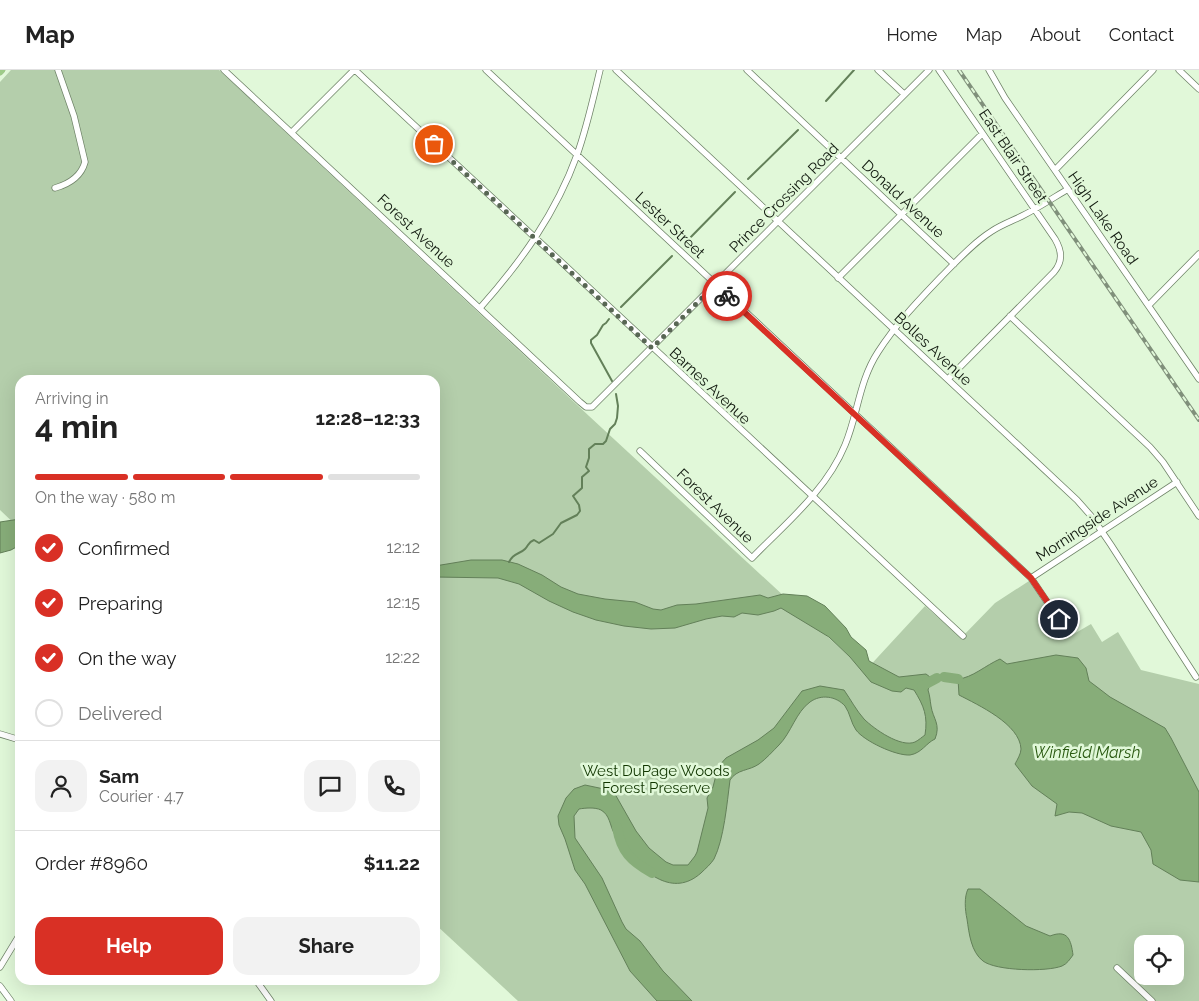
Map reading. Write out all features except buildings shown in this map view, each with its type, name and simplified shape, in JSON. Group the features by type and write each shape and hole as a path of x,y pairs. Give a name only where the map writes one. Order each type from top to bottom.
{"street":[{"path":"55,188 68,184 78,175 85,162 74,116 58,70"},
{"path":"292,132 354,70"},
{"name":"Barnes Avenue","path":"354,70 811,497 963,636"},
{"name":"Lester Street","path":"486,70 1031,578 1068,633"},
{"path":"480,308 509,275 535,239 558,199 577,155 600,70"},
{"name":"Bolles Avenue","path":"616,70 1077,500 1102,531 1196,677"},
{"name":"Donald Avenue","path":"748,70 954,264"},
{"path":"878,70 904,94"},
{"name":"Prince Crossing Road","path":"592,407 930,70"},
{"name":"East Blair Street","path":"939,70 1058,243 1062,258 1061,263 1010,316"},
{"name":"High Lake Road","path":"989,70 1005,98 1199,379"},
{"path":"1055,170 1153,70"},
{"path":"1179,70 1199,89"},
{"name":"Forest Avenue","path":"227,71 580,402 586,407 592,407"},
{"path":"838,278 982,134"},
{"path":"811,497 822,486 838,460 850,431 869,368 894,329 910,310 976,243 991,232 1068,189"},
{"path":"1149,305 1199,254"},
{"path":"948,379 1010,316 1133,430 1163,462 1199,516"},
{"name":"Forest Avenue","path":"640,451 752,558 811,497"},
{"name":"Morningside Avenue","path":"1031,578 1177,482"},
{"path":"0,734 15,738"},
{"path":"0,967 15,942"},
{"path":"1117,968 1152,1001"},
{"path":"260,985 271,1001"},
{"path":"0,986 11,1001"}],"green space":[{"name":"West DuPage Woods Forest Preserve","path":"11,70 219,70 865,671 925,606 961,638 995,603 1029,581 1067,638 1091,624 1102,642 1118,632 1141,670 1199,684 1199,1001 518,1001 440,929 440,375 15,375 15,524 0,510 0,82"}],"water":[{"path":"15,520 15,548 0,553 0,522"},
{"path":"471,560 502,560 518,564 578,594 635,602 661,610 677,605 760,595 768,598 783,594 807,596 825,606 846,628 851,637 866,650 869,661 899,677 926,674 930,677 931,681 928,690 937,725 937,734 935,739 921,750 914,754 904,755 866,739 854,727 845,706 837,700 828,697 814,699 805,706 783,740 767,757 759,764 736,774 730,780 723,831 714,859 701,873 690,880 680,883 670,883 660,879 650,874 641,866 618,839 604,812 596,808 579,809 574,816 575,838 602,878 626,929 640,941 663,971 692,1001 657,1001 630,971 585,884 575,870 559,825 558,816 566,798 574,789 585,785 604,789 615,794 636,831 649,848 666,862 673,865 688,865 697,852 708,808 707,798 713,787 718,767 726,758 758,740 774,728 802,691 820,686 844,690 858,712 868,723 895,740 909,743 915,742 925,735 926,722 923,706 914,690 906,688 901,692 892,691 871,682 850,657 829,637 781,608 758,615 742,613 734,617 722,616 706,619 675,628 651,629 624,626 596,620 573,612 519,584 498,578 440,577 440,565"},
{"name":"Winfield Marsh","path":"1056,655 1078,658 1086,668 1089,681 1110,697 1165,728 1199,792 1199,882 1180,880 1153,864 1151,850 1141,832 1111,826 1082,813 1069,812 1055,816 1057,804 1032,786 1015,764 1021,749 1014,731 997,716 959,695 958,679 974,674 1000,659 1007,664"},
{"path":"968,889 980,889 1026,926 1050,936 1056,934 1065,935 1070,941 1073,955 1064,965 1045,969 1010,969 983,961 976,953 970,936 965,908"}],"waterway":[{"path":"826,101 854,70"},
{"path":"748,179 798,130"},
{"path":"685,243 735,192"},
{"path":"621,307 672,256"},
{"path":"609,319 591,340 591,343 612,381"},
{"path":"509,562 531,542 534,540 539,543 553,534 561,523 577,515 580,511 579,505 573,496 582,488 582,477 589,471 586,467 589,449 595,444 603,444 610,429 615,424 618,406 616,394"},
{"path":"944,677 958,679"},
{"path":"922,686 937,678"},
{"path":"617,827 621,843 628,855 652,873"}],"railway":[{"path":"959,70 1199,420"}],"way so far":[{"path":"434,144 652,348 715,285 727,296"}],"route":[{"path":"727,296 1031,578 1059,619"}]}
